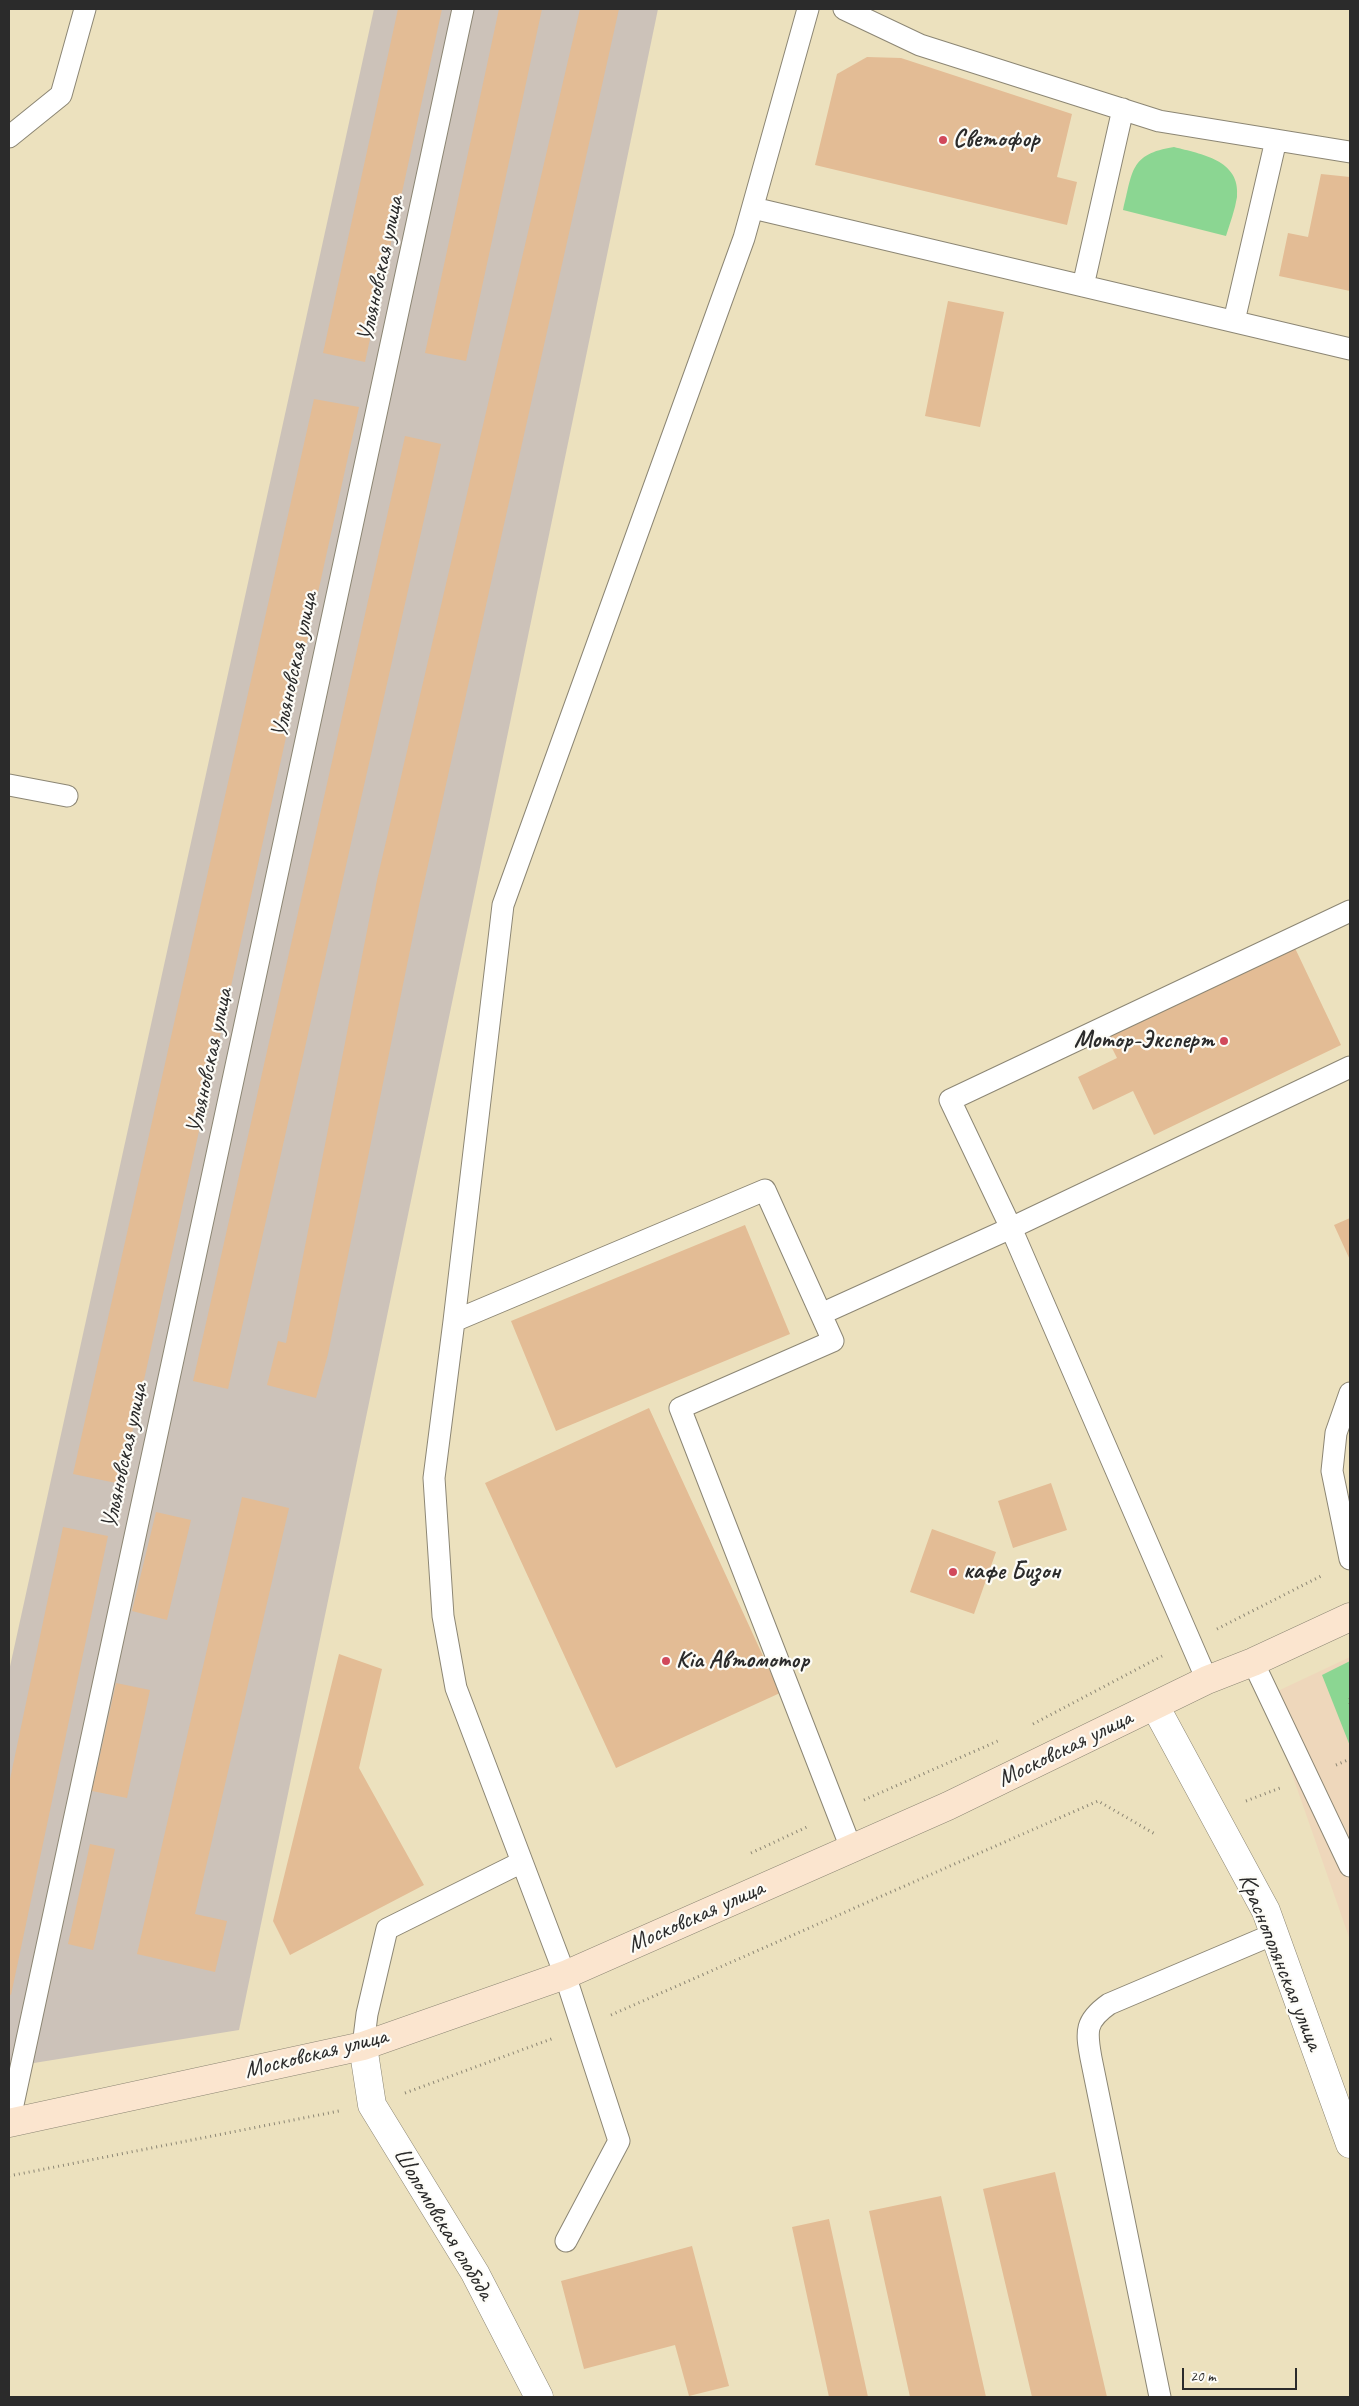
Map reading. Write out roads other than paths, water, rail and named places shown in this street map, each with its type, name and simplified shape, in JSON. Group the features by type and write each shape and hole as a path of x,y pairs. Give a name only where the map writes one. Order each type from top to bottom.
{"main road":[{"name":"Московская улица","path":"9,2123 363,2046 565,1975 948,1806 1207,1680 1253,1662 1350,1617"}],"street":[{"name":"Краснополянская улица","path":"1155,1706 1266,1911 1350,2144"},
{"name":"Шоломовская слобода","path":"363,2046 372,2105 475,2273 539,2397"}],"lane":[{"path":"9,137 61,96 85,9"},
{"name":"Ульяновская улица","path":"9,2123 463,9"},
{"path":"566,2241 619,2142 565,1975 456,1688 443,1616 434,1478 504,905 738,257 808,9"},
{"path":"844,9 920,45 1159,121 1350,152"},
{"path":"1083,286 1123,109"},
{"path":"1234,321 1276,140"},
{"path":"753,208 1350,349"},
{"path":"9,786 67,796"},
{"path":"1207,1680 1011,1228 950,1100 1350,911"},
{"path":"821,1314 1011,1228 1350,1067"},
{"path":"454,1321 766,1190 833,1341 680,1408 850,1848"},
{"path":"1350,1393 1336,1432 1332,1471 1350,1559"},
{"path":"1253,1662 1350,1866"},
{"path":"363,2046 368,2014 387,1929 522,1862"},
{"path":"1160,2397 1087,2036 1090,2022 1096,2013 1109,2004 1274,1934"}],"place":[{"name":"Светофор","path":"943,140"},
{"name":"Мотор-Эксперт","path":"1224,1041"},
{"name":"кафе Бизон","path":"953,1572"},
{"name":"Kia Автомотор","path":"666,1661"}]}
